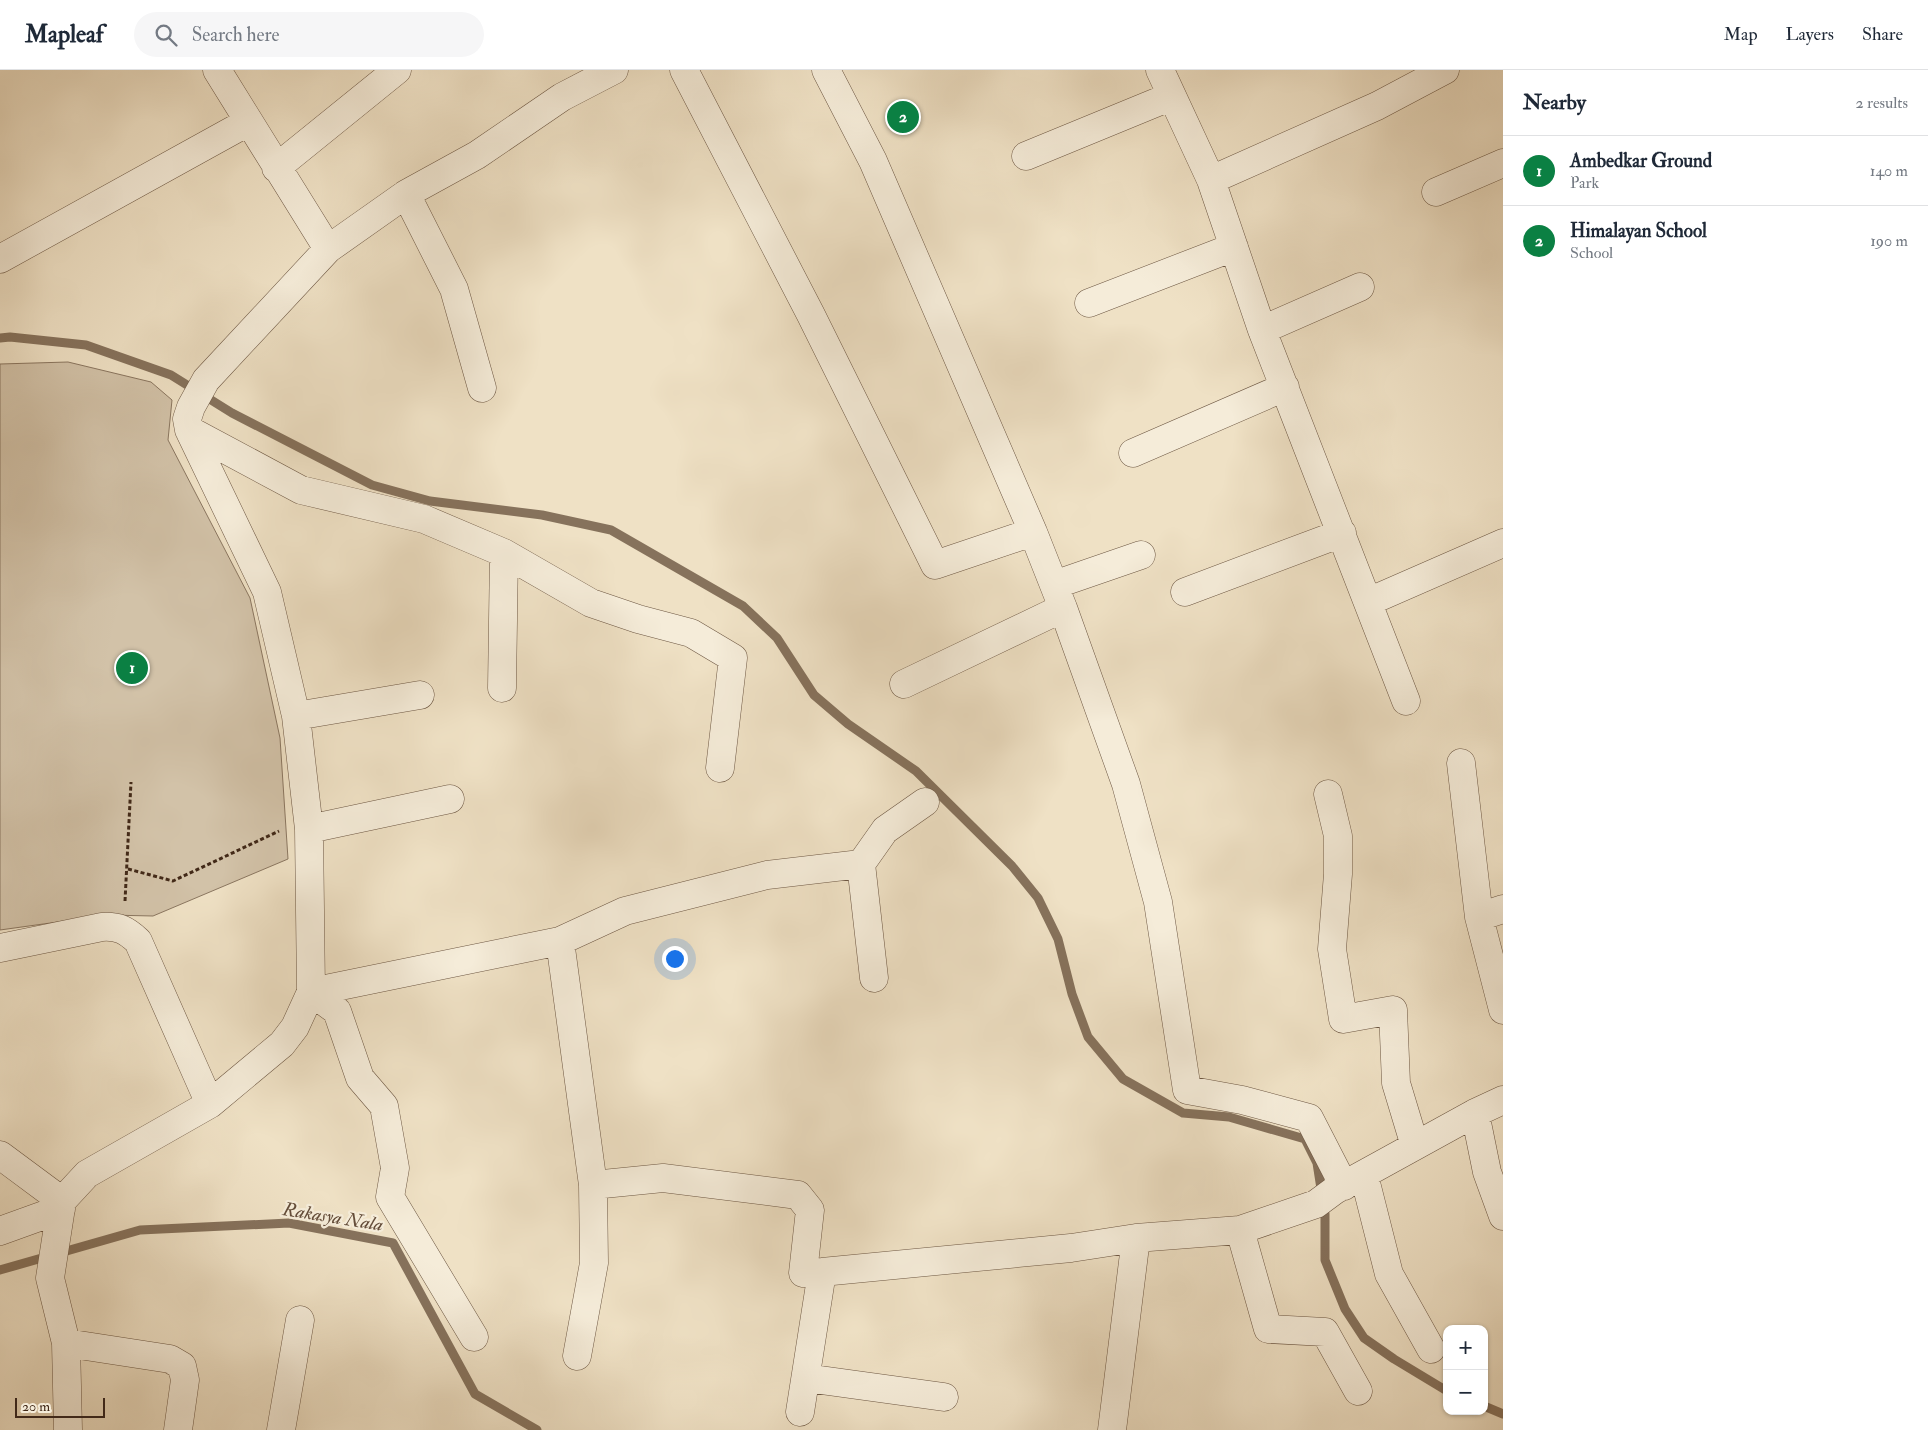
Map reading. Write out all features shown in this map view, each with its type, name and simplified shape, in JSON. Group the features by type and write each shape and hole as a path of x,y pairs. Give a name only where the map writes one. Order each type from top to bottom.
{"street":[{"path":"217,70 276,168 328,248"},
{"path":"276,168 397,70"},
{"path":"68,1430 66,1343 50,1278 60,1210 87,1174 210,1104 282,1044 295,1027 311,992 308,823 296,716 267,592 190,418 206,380 328,248 406,194 477,155 562,97 614,70"},
{"path":"684,70 811,315 935,565 1033,532"},
{"path":"826,70 873,161 1033,532 1059,597 1126,784 1158,902 1187,1090 1242,1100 1309,1118 1340,1188 1431,1349"},
{"path":"1160,70 1211,180 1262,330 1406,701"},
{"path":"1211,180 1377,106 1445,70"},
{"path":"1026,156 1172,96"},
{"path":"0,259 248,122"},
{"path":"1436,192 1503,163"},
{"path":"406,194 454,289 482,388"},
{"path":"1090,303 1234,247"},
{"path":"1262,330 1360,287"},
{"path":"1133,453 1285,387"},
{"path":"190,418 301,490 424,519 504,553 591,603 638,619 691,633 733,658 720,768"},
{"path":"1185,592 1342,533"},
{"path":"1368,602 1503,543"},
{"path":"502,688 504,553"},
{"path":"904,684 1059,597 1141,555"},
{"path":"296,716 420,696"},
{"path":"1461,763 1491,913 1503,1010"},
{"path":"1328,794 1338,836 1338,874 1332,949 1343,1019 1393,1010 1396,1083 1415,1146"},
{"path":"308,823 450,799"},
{"path":"874,978 861,864 885,830 925,802"},
{"path":"311,992 560,941 625,910 767,875 861,864"},
{"path":"0,948 102,927 117,926 123,929 138,942 210,1104"},
{"path":"560,941 593,1185 594,1262 577,1356"},
{"path":"311,992 336,1012 360,1078 384,1106 395,1168 390,1197 474,1337"},
{"path":"593,1185 663,1178 798,1195 810,1210 803,1273 822,1272 1071,1248 1136,1238 1240,1230 1340,1188 1475,1113 1503,1100"},
{"path":"1475,1113 1487,1172 1503,1216"},
{"path":"0,1155 60,1210"},
{"path":"0,1231 60,1210"},
{"path":"1240,1230 1268,1329 1325,1332 1358,1391"},
{"path":"1112,1430 1136,1238"},
{"path":"800,1412 822,1272"},
{"path":"281,1430 300,1320"},
{"path":"66,1343 170,1359 182,1366 185,1380 178,1430"},
{"path":"806,1378 944,1397"}],"path":[{"path":"123,929 128,869 131,782"},
{"path":"128,869 173,881 308,823"}],"shaded area":[{"path":"68,362 151,382 172,400 168,440 250,598 280,738 288,859 153,916 108,915 0,930 0,364"}],"waterway":[{"path":"0,338 10,337 86,345 171,375 232,413 372,485 430,501 542,515 611,530 743,606 777,638 814,695 848,724 916,771 1012,866 1038,898 1058,939 1072,994 1088,1037 1123,1079 1183,1113 1229,1117 1305,1139 1317,1163 1325,1214 1325,1260 1345,1309 1364,1338 1394,1359 1443,1389"},
{"name":"Rakasya Nala","path":"0,1270 140,1230 289,1223 393,1243 475,1394 537,1430"},
{"path":"1488,1408 1503,1414"}],"place":[{"name":"Himalayan School","path":"903,117"},
{"name":"Ambedkar Ground","path":"132,668"}]}
